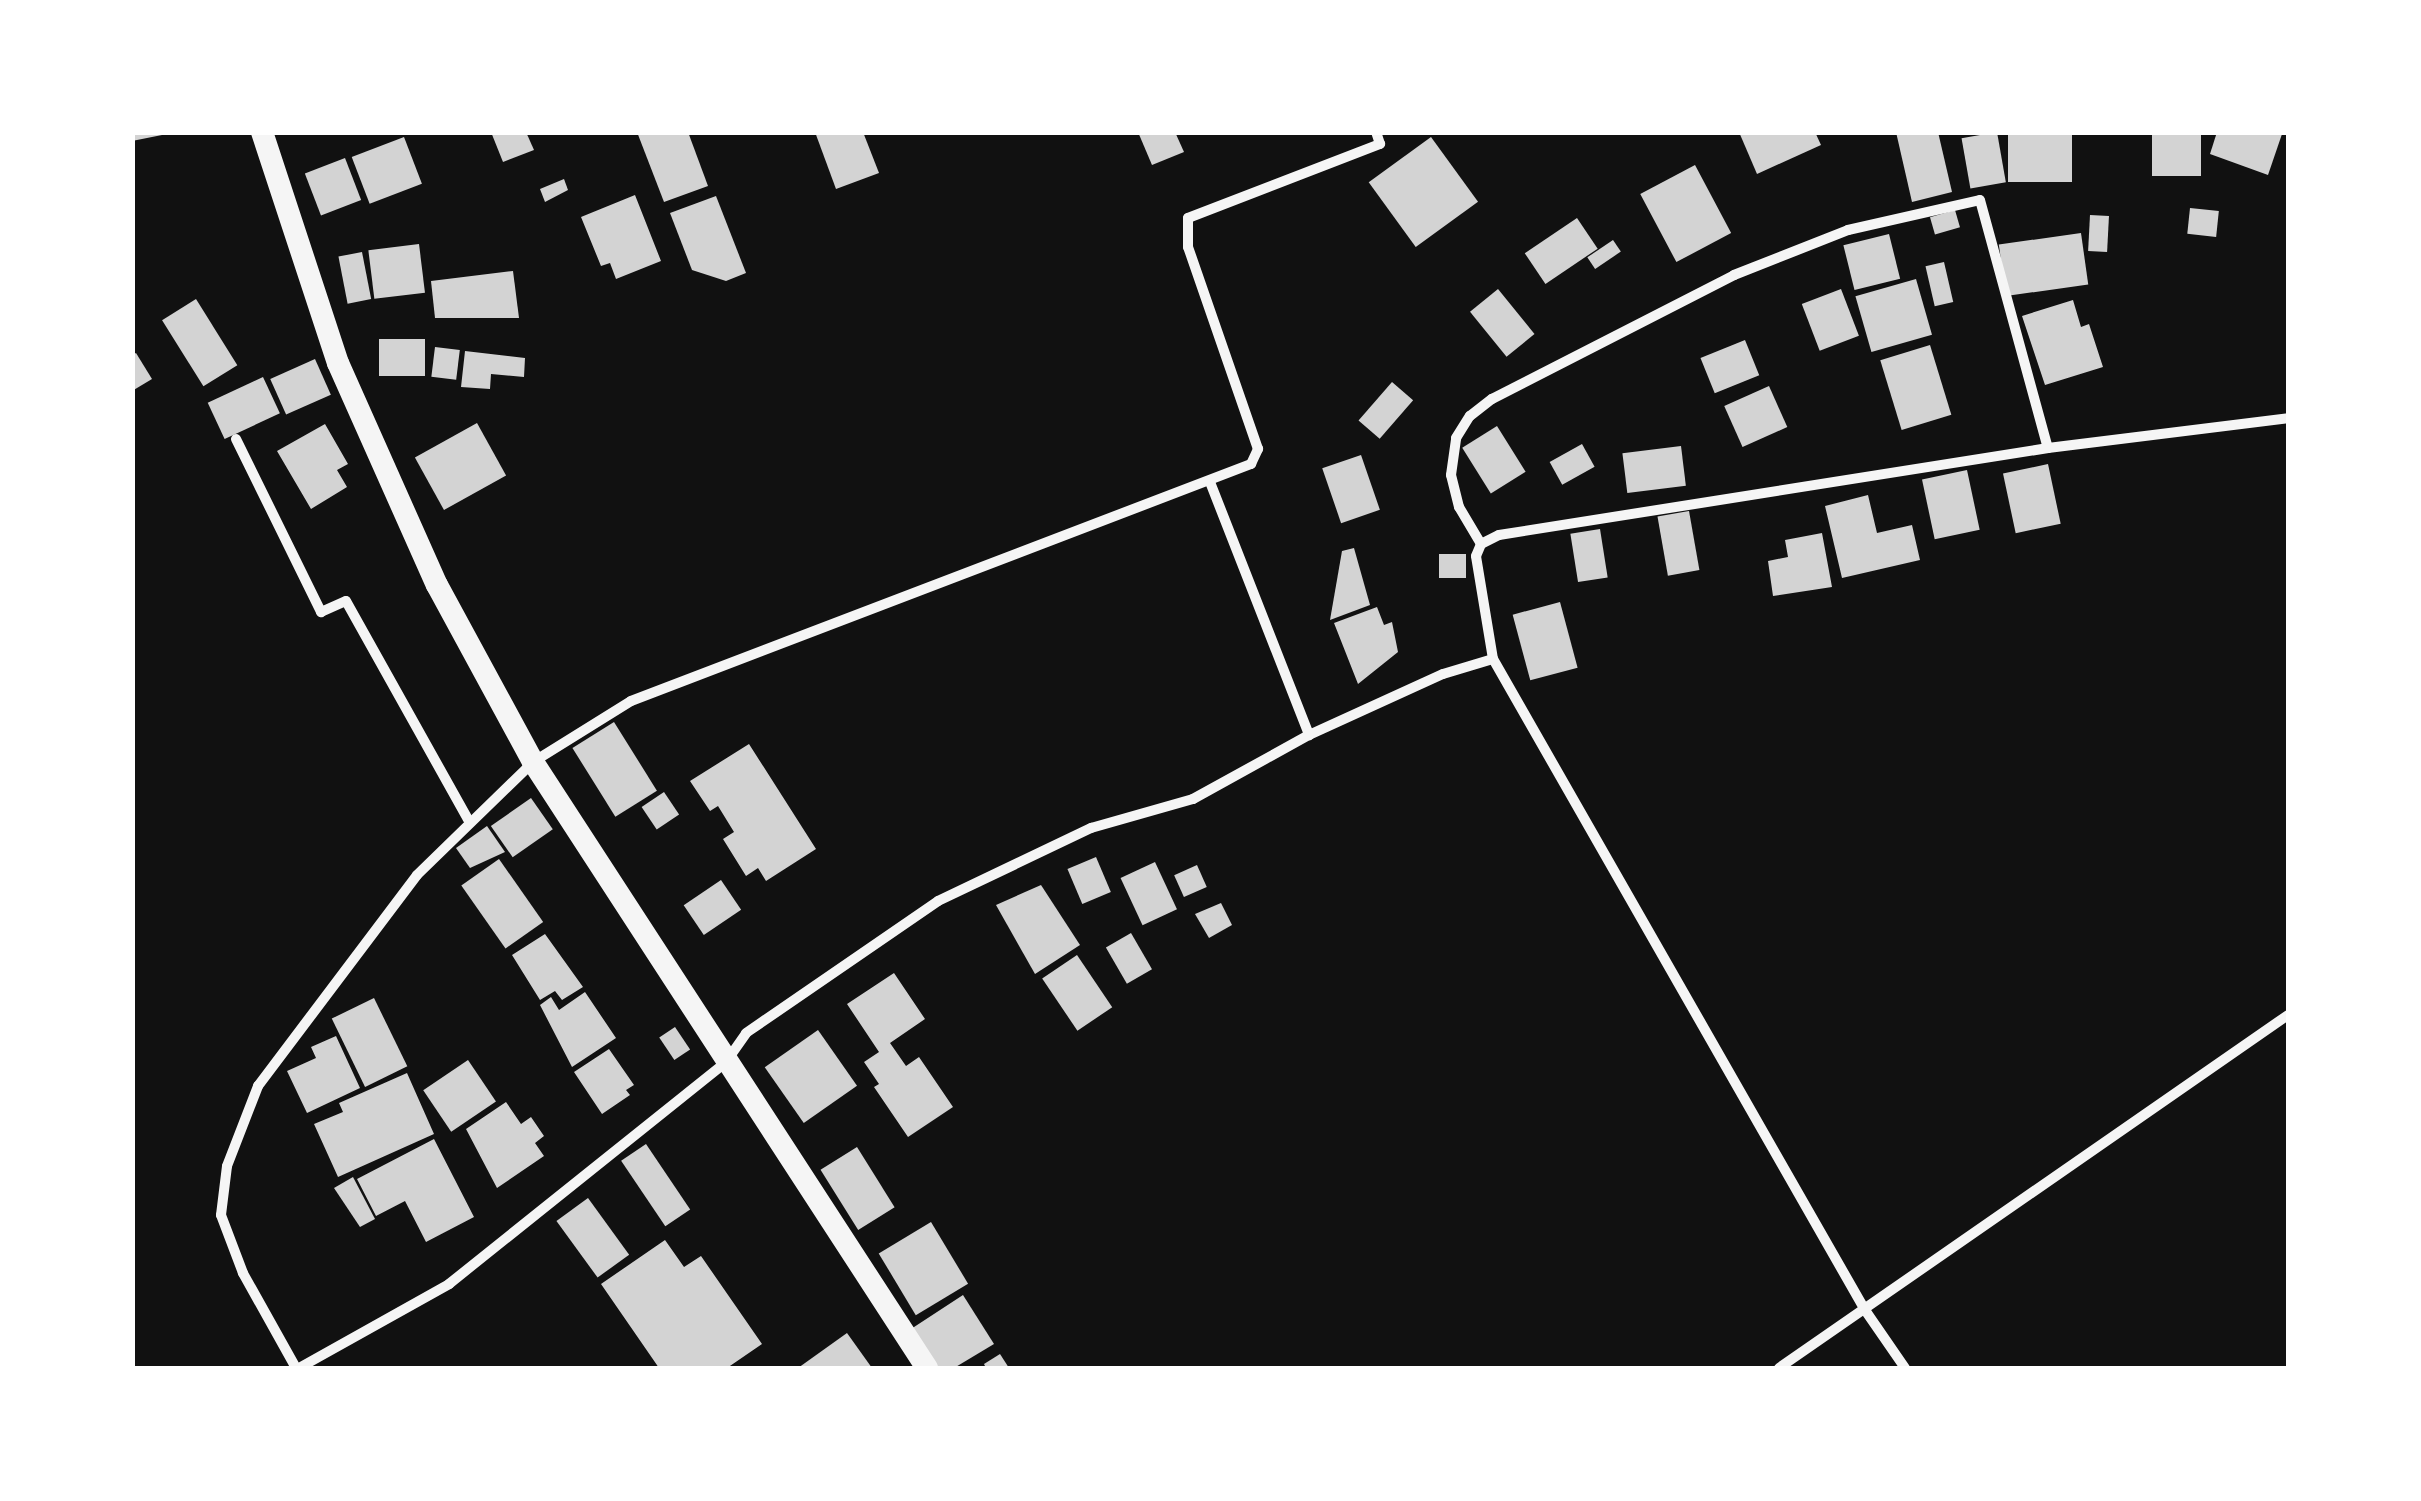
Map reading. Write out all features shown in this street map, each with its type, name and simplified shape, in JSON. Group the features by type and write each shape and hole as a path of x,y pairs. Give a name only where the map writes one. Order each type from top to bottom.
{"main road":[{"path":"262,132 366,433 437,585 533,762 927,1368"}],"street":[{"path":"1376,132 1380,144 1188,218 1188,248 1258,450 1250,464 631,702 533,762 468,819 325,990 258,1086 227,1166 221,1215 242,1273 298,1368 449,1284 726,1062 746,1032 979,876 1090,828 1193,800 1309,735 1443,674 1494,659"},
{"path":"1481,544 1459,507 1451,476 1456,438 1470,416 1492,399 1734,275 1848,230 1980,200 2048,448"},
{"path":"1904,1368 1865,1310 1494,659 1476,556 1481,544 1499,535 2048,448 2288,418"},
{"path":"236,440 321,612 346,600 468,819"},
{"path":"1210,482 1309,735"},
{"path":"1779,1368 2288,1015"}],"building":[{"path":"132,132 167,132 167,134 132,141"},
{"path":"491,132 526,132 534,150 503,162"},
{"path":"637,132 688,132 708,186 664,202"},
{"path":"815,132 863,132 879,173 836,189"},
{"path":"1138,132 1175,132 1184,152 1152,165"},
{"path":"1739,132 1815,132 1821,145 1757,174"},
{"path":"1896,132 1938,132 1952,192 1912,202"},
{"path":"1997,132 2006,182 1970,188 1962,138"},
{"path":"2008,132 2072,132 2072,182 2008,182"},
{"path":"2152,132 2201,132 2201,176 2152,176"},
{"path":"2217,132 2282,134 2268,175 2210,154"},
{"path":"404,137 422,184 370,204 352,157"},
{"path":"1431,137 1478,202 1416,247 1369,182"},
{"path":"345,158 361,200 321,215 305,173"},
{"path":"1695,165 1731,233 1676,262 1640,194"},
{"path":"564,179 568,190 545,202 540,189"},
{"path":"635,195 661,261 616,279 610,263 601,266 581,217"},
{"path":"716,196 746,273 726,281 692,270 670,213"},
{"path":"2190,208 2219,211 2216,237 2187,234"},
{"path":"1955,210 1960,227 1935,234 1930,217"},
{"path":"2090,215 2109,216 2107,252 2088,251"},
{"path":"1577,218 1598,249 1545,284 1525,253"},
{"path":"2081,233 2088,284 2006,296 1999,245"},
{"path":"1889,234 1900,279 1855,290 1843,245"},
{"path":"1613,240 1621,252 1595,269 1587,257"},
{"path":"419,244 425,293 374,299 368,250"},
{"path":"362,252 371,299 348,304 338,257"},
{"path":"1944,262 1953,302 1935,306 1925,266"},
{"path":"513,271 519,318 435,318 431,281"},
{"path":"1916,279 1932,335 1871,352 1855,296"},
{"path":"1498,289 1535,334 1507,357 1470,312"},
{"path":"1841,289 1859,336 1820,351 1802,304"},
{"path":"196,299 237,365 203,386 162,320"},
{"path":"2073,300 2081,327 2089,324 2103,367 2045,385 2022,316"},
{"path":"379,339 425,339 425,376 379,376"},
{"path":"1745,340 1759,375 1715,393 1700,358"},
{"path":"1930,345 1951,415 1902,430 1880,360"},
{"path":"435,347 460,350 456,380 431,377"},
{"path":"465,351 525,358 524,377 491,374 490,389 461,387"},
{"path":"136,353 152,379 132,391 132,355"},
{"path":"315,359 331,395 286,415 270,379"},
{"path":"263,377 280,413 225,439 208,403"},
{"path":"1392,382 1413,400 1380,439 1359,420"},
{"path":"1769,386 1787,427 1743,447 1724,406"},
{"path":"477,423 506,475 444,510 415,457"},
{"path":"325,424 348,464 337,470 347,487 311,509 277,451"},
{"path":"1497,426 1526,472 1491,494 1462,448"},
{"path":"1582,444 1595,467 1562,485 1550,462"},
{"path":"1681,446 1686,486 1627,493 1622,453"},
{"path":"1361,455 1380,510 1341,523 1322,468"},
{"path":"2048,464 2061,524 2016,533 2003,474"},
{"path":"1967,470 1980,530 1935,539 1922,480"},
{"path":"1868,495 1877,533 1912,525 1920,560 1842,578 1825,506"},
{"path":"1689,511 1699,570 1668,576 1657,517"},
{"path":"1600,529 1608,577 1578,582 1570,534"},
{"path":"1822,533 1832,587 1773,596 1768,561 1788,557 1785,540"},
{"path":"1354,548 1370,605 1330,620 1342,551"},
{"path":"1439,554 1466,554 1466,578 1439,578"},
{"path":"1560,602 1578,668 1530,680 1513,615"},
{"path":"1377,607 1384,625 1392,622 1398,652 1358,684 1334,623"},
{"path":"614,722 657,791 615,817 572,748"},
{"path":"749,744 816,849 766,881 758,868 746,876 723,839 734,832 718,806 710,811 690,781"},
{"path":"664,792 679,814 657,829 642,807"},
{"path":"531,798 553,829 513,857 491,826"},
{"path":"487,826 505,852 470,868 456,848"},
{"path":"1096,857 1111,892 1082,904 1067,869"},
{"path":"499,859 543,922 505,948 461,885"},
{"path":"1155,862 1177,909 1143,925 1121,878"},
{"path":"1197,865 1207,887 1184,897 1174,875"},
{"path":"721,880 741,910 704,935 684,905"},
{"path":"1041,885 1080,945 1035,974 996,905"},
{"path":"1221,903 1232,925 1209,938 1195,914"},
{"path":"1131,933 1152,969 1127,984 1106,948"},
{"path":"545,934 583,987 562,1000 555,991 540,1000 512,955"},
{"path":"1077,955 1112,1007 1077,1031 1042,978"},
{"path":"894,973 925,1019 890,1043 906,1066 919,1057 953,1107 908,1137 874,1087 879,1084 864,1062 879,1052 847,1004"},
{"path":"585,992 616,1038 572,1067 540,1005 551,997 559,1010"},
{"path":"374,998 407,1066 365,1087 332,1019"},
{"path":"675,1027 690,1049 674,1060 659,1038"},
{"path":"818,1030 857,1086 804,1123 765,1067"},
{"path":"336,1036 360,1088 307,1113 287,1071 316,1058 311,1047"},
{"path":"609,1049 634,1085 626,1090 630,1095 602,1114 574,1072"},
{"path":"468,1060 496,1101 451,1132 423,1090"},
{"path":"407,1073 434,1134 338,1177 314,1124 343,1112 339,1103"},
{"path":"506,1102 521,1124 531,1117 544,1136 535,1143 544,1156 497,1188 466,1129"},
{"path":"434,1139 474,1217 426,1242 405,1201 376,1216 357,1179"},
{"path":"646,1144 690,1209 665,1226 621,1161"},
{"path":"857,1147 895,1207 858,1230 821,1170"},
{"path":"353,1177 375,1219 360,1227 334,1188"},
{"path":"588,1198 629,1255 598,1278 556,1221"},
{"path":"931,1222 968,1284 916,1315 879,1253"},
{"path":"665,1240 684,1267 701,1256 762,1344 727,1368 659,1368 601,1284"},
{"path":"963,1295 994,1344 954,1368 935,1368 911,1329"},
{"path":"847,1333 872,1368 798,1368"},
{"path":"1000,1354 1009,1368 986,1368 984,1364"}]}
